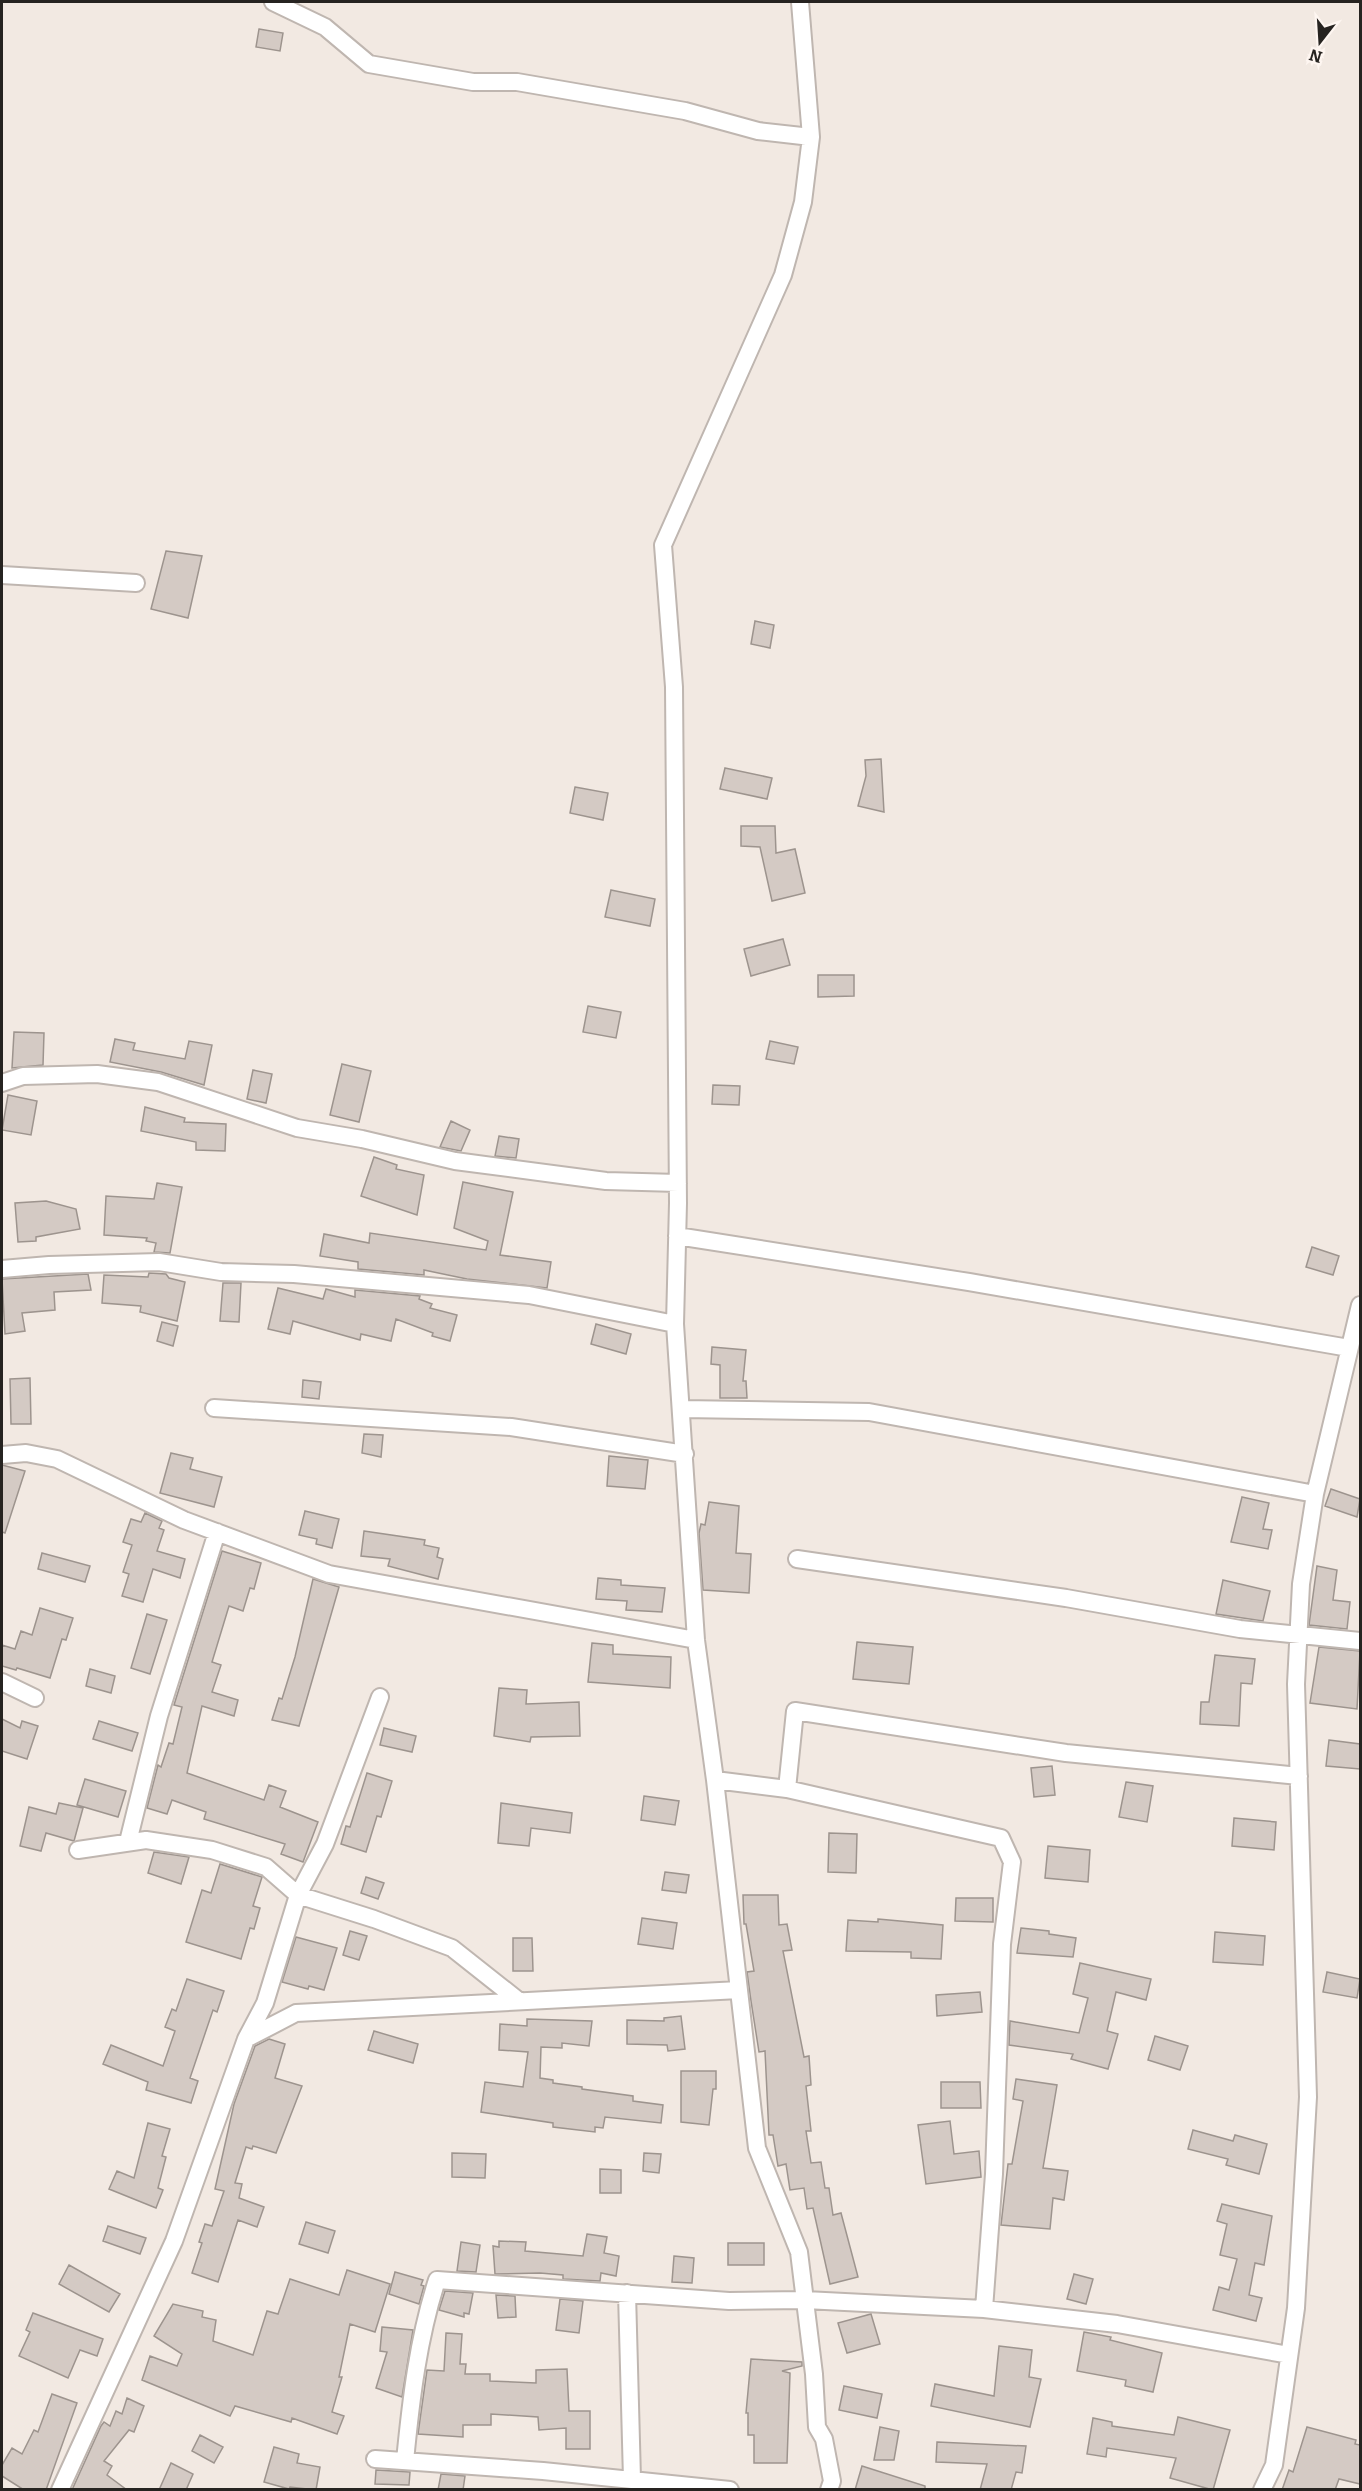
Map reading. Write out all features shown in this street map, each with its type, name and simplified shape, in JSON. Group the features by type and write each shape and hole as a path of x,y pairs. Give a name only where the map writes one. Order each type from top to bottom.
{"street":[{"path":"273,2 325,27 369,64 473,82 518,82 685,111 758,131 811,138"},
{"path":"800,2 811,138 803,202 783,275 663,545 674,687 678,1183 675,1324 696,1640 715,1780 757,2148 799,2252 814,2374 817,2427 824,2439 832,2481 830,2490"},
{"path":"2,575 136,584"},
{"path":"2,1083 23,1076 97,1074 158,1082 297,1128 362,1138 455,1161 606,1180 678,1183"},
{"path":"678,1236 958,1280 1349,1348"},
{"path":"2,1269 49,1265 159,1262 221,1272 294,1274 529,1295 675,1324"},
{"path":"1262,2490 1274,2464 1296,2308 1308,2097 1296,1684 1301,1584 1316,1494 1360,1305"},
{"path":"214,1408 511,1427 685,1454"},
{"path":"682,1409 869,1412 1316,1494"},
{"path":"2,1455 26,1453 57,1459 113,1488 217,1532 329,1574 696,1640"},
{"path":"128,1842 159,1716 217,1532"},
{"path":"797,1559 1066,1598 1240,1629 1299,1633 1360,1641"},
{"path":"2,1682 35,1698"},
{"path":"60,2490 174,2241 246,2039 265,2003 298,1895 325,1844 380,1697"},
{"path":"787,1789 795,1711 1066,1753 1299,1776"},
{"path":"715,1780 787,1789 1001,1838 1012,1862 1002,1944 994,2174 984,2309"},
{"path":"78,1850 146,1840 212,1850 266,1867 298,1895 374,1918 452,1948 519,2001"},
{"path":"246,2039 296,2013 739,1990"},
{"path":"405,2461 413,2383 425,2317 437,2280 729,2301 805,2301 984,2309 1117,2324 1289,2355"},
{"path":"627,2293 632,2479"},
{"path":"375,2459 632,2479 730,2490"}],"building":[{"path":"259,29 283,33 280,51 256,47"},
{"path":"166,551 202,556 188,618 151,609"},
{"path":"755,621 774,625 770,648 751,644"},
{"path":"881,759 884,812 858,806 866,776 865,760"},
{"path":"725,768 772,778 767,799 720,789"},
{"path":"575,787 608,793 603,820 570,813"},
{"path":"741,826 775,826 776,853 795,849 805,893 772,901 760,847 741,846"},
{"path":"611,890 655,899 650,926 605,917"},
{"path":"783,939 790,965 751,976 744,949"},
{"path":"818,975 854,975 854,996 818,997"},
{"path":"588,1006 621,1012 616,1038 583,1032"},
{"path":"14,1032 44,1033 43,1065 12,1068"},
{"path":"115,1039 135,1043 133,1050 185,1059 189,1041 212,1045 204,1085 161,1072 110,1062"},
{"path":"770,1041 798,1047 794,1064 766,1059"},
{"path":"342,1064 371,1071 359,1122 330,1115"},
{"path":"253,1070 272,1074 266,1103 247,1099"},
{"path":"713,1085 740,1086 739,1105 712,1104"},
{"path":"8,1095 37,1101 31,1135 2,1130"},
{"path":"145,1107 185,1118 184,1122 226,1124 225,1151 196,1150 196,1142 141,1131"},
{"path":"451,1121 470,1130 461,1151 440,1147"},
{"path":"499,1136 519,1139 516,1158 495,1156"},
{"path":"374,1157 397,1165 396,1169 424,1175 417,1215 361,1196"},
{"path":"463,1182 513,1192 500,1255 551,1262 547,1288 467,1279 424,1270 424,1275 358,1269 358,1262 320,1256 324,1234 369,1243 370,1233 486,1250 488,1241 454,1228"},
{"path":"157,1183 182,1187 170,1253 154,1252 156,1243 146,1241 147,1238 104,1235 106,1196 154,1199"},
{"path":"46,1201 76,1209 80,1229 36,1237 36,1241 18,1242 15,1203"},
{"path":"1312,1247 1339,1256 1333,1275 1306,1267"},
{"path":"149,1273 166,1274 169,1278 185,1282 177,1321 140,1312 141,1306 102,1303 104,1275 148,1277"},
{"path":"88,1274 91,1290 54,1292 55,1310 22,1313 25,1331 5,1334 2,1279"},
{"path":"223,1283 241,1283 239,1322 220,1321"},
{"path":"278,1288 323,1299 326,1289 355,1297 355,1290 420,1296 419,1299 432,1304 430,1308 457,1315 450,1341 432,1336 433,1333 396,1319 391,1341 361,1334 360,1340 293,1321 290,1334 268,1329"},
{"path":"162,1322 178,1326 173,1346 157,1341"},
{"path":"596,1324 631,1334 626,1354 591,1344"},
{"path":"712,1347 746,1350 743,1381 746,1381 747,1398 720,1398 720,1365 711,1364"},
{"path":"30,1378 31,1424 11,1424 10,1379"},
{"path":"303,1380 321,1382 319,1399 302,1397"},
{"path":"364,1434 383,1435 381,1457 362,1453"},
{"path":"171,1453 193,1458 190,1469 222,1477 214,1507 160,1493"},
{"path":"609,1456 648,1460 645,1489 607,1486"},
{"path":"2,1465 25,1471 5,1533 2,1532"},
{"path":"1331,1489 1360,1499 1357,1517 1325,1506"},
{"path":"1242,1497 1269,1503 1263,1529 1272,1530 1268,1549 1231,1542"},
{"path":"709,1502 739,1506 736,1553 751,1554 749,1593 703,1590 699,1533 701,1524 705,1525"},
{"path":"305,1511 339,1519 332,1548 316,1544 317,1539 299,1535"},
{"path":"145,1513 162,1521 159,1528 164,1530 157,1551 185,1559 180,1578 153,1569 143,1602 122,1596 129,1574 123,1572 132,1545 123,1542 131,1519 141,1522"},
{"path":"364,1531 425,1540 424,1545 439,1548 437,1557 443,1559 438,1579 388,1566 390,1559 361,1556"},
{"path":"222,1551 261,1563 254,1589 250,1588 243,1611 229,1606 212,1662 221,1665 212,1692 238,1700 234,1716 202,1706 187,1773 264,1800 269,1785 286,1791 280,1807 318,1822 303,1862 281,1854 285,1844 204,1819 206,1812 172,1800 167,1814 147,1808 158,1765 161,1767 169,1743 173,1744 182,1707 174,1705"},
{"path":"42,1553 90,1566 85,1582 38,1569"},
{"path":"1317,1566 1337,1570 1333,1600 1350,1602 1347,1629 1309,1625"},
{"path":"598,1578 621,1580 621,1585 665,1588 662,1612 626,1610 627,1601 596,1599"},
{"path":"313,1579 339,1587 299,1726 272,1720 279,1698 282,1699 295,1657"},
{"path":"1223,1580 1270,1591 1263,1621 1216,1614"},
{"path":"40,1608 73,1618 66,1640 62,1639 50,1678 2,1666 2,1645 15,1649 21,1631 32,1635"},
{"path":"147,1614 167,1620 150,1674 131,1668"},
{"path":"857,1642 913,1647 909,1684 853,1679"},
{"path":"592,1643 613,1645 613,1654 671,1657 670,1688 588,1682"},
{"path":"1319,1647 1360,1651 1357,1709 1310,1703"},
{"path":"1215,1655 1255,1659 1252,1684 1241,1683 1239,1726 1200,1724 1201,1702 1209,1702"},
{"path":"90,1669 115,1676 111,1693 86,1686"},
{"path":"499,1688 527,1690 526,1704 579,1702 580,1736 531,1737 530,1742 494,1736"},
{"path":"2,1719 20,1728 22,1721 38,1726 27,1759 2,1751"},
{"path":"99,1721 138,1733 132,1751 93,1739"},
{"path":"384,1728 416,1736 412,1752 380,1745"},
{"path":"1329,1740 1360,1744 1360,1769 1326,1766"},
{"path":"1052,1766 1055,1795 1034,1797 1031,1768"},
{"path":"367,1773 392,1781 381,1817 377,1816 366,1852 341,1844 346,1826 350,1827"},
{"path":"85,1779 126,1791 118,1817 77,1805"},
{"path":"1126,1782 1153,1786 1147,1822 1119,1817"},
{"path":"644,1796 679,1801 675,1825 641,1820"},
{"path":"59,1803 83,1808 74,1841 46,1833 41,1851 20,1846 29,1807 56,1814"},
{"path":"501,1803 572,1813 570,1833 531,1828 529,1846 498,1843"},
{"path":"1234,1818 1276,1822 1274,1850 1232,1846"},
{"path":"829,1833 857,1834 856,1873 828,1872"},
{"path":"1048,1846 1090,1850 1088,1882 1045,1878"},
{"path":"154,1852 189,1857 181,1884 148,1873"},
{"path":"220,1864 262,1877 253,1906 260,1908 254,1929 250,1928 241,1959 186,1942 202,1890 211,1893"},
{"path":"665,1872 689,1875 686,1893 662,1890"},
{"path":"366,1877 384,1883 378,1899 361,1893"},
{"path":"743,1895 778,1895 779,1925 787,1924 792,1950 783,1951 804,2057 809,2056 811,2085 806,2086 811,2131 806,2131 811,2163 821,2162 825,2188 829,2188 833,2215 841,2213 858,2277 830,2284 813,2208 807,2209 804,2188 790,2190 786,2164 778,2166 773,2135 769,2135 765,2051 759,2052 747,1972 754,1971 746,1924 744,1924"},
{"path":"956,1898 993,1898 993,1922 955,1921"},
{"path":"642,1918 677,1923 673,1949 638,1944"},
{"path":"878,1919 943,1925 941,1959 911,1958 911,1952 846,1951 848,1920 878,1922"},
{"path":"1021,1928 1049,1931 1049,1934 1076,1938 1073,1957 1017,1953"},
{"path":"350,1931 367,1936 359,1960 343,1955"},
{"path":"1215,1932 1265,1936 1263,1965 1213,1962"},
{"path":"296,1937 337,1948 324,1990 309,1986 308,1989 282,1982"},
{"path":"513,1938 532,1938 533,1971 513,1971"},
{"path":"1080,1963 1151,1979 1146,2000 1116,1992 1107,2031 1118,2034 1108,2069 1071,2059 1073,2054 1009,2045 1010,2021 1079,2033 1088,1998 1073,1994"},
{"path":"1327,1972 1360,1979 1357,1998 1323,1992"},
{"path":"187,1979 224,1991 217,2012 213,2010 190,2078 198,2081 191,2103 146,2090 148,2082 103,2064 111,2045 163,2066 175,2031 165,2027 172,2009 176,2011"},
{"path":"980,1992 982,2012 937,2016 936,1995"},
{"path":"681,2016 685,2049 668,2051 667,2045 627,2044 627,2020 664,2021 664,2018"},
{"path":"527,2019 592,2021 589,2046 562,2043 562,2048 541,2047 540,2078 553,2080 553,2083 582,2087 582,2089 633,2096 633,2101 663,2105 661,2123 605,2117 603,2128 595,2127 595,2132 553,2127 553,2123 481,2112 485,2082 523,2087 528,2052 499,2050 500,2024 527,2026"},
{"path":"374,2031 418,2044 413,2063 368,2050"},
{"path":"1155,2036 1188,2046 1180,2070 1148,2060"},
{"path":"269,2039 285,2044 275,2078 302,2086 276,2153 253,2146 252,2149 246,2147 235,2183 242,2184 239,2198 264,2207 257,2227 238,2220 218,2282 192,2273 202,2243 199,2242 205,2224 212,2226 224,2191 215,2189 234,2104 255,2046"},
{"path":"681,2071 716,2071 716,2089 713,2089 709,2125 681,2122"},
{"path":"1016,2079 1057,2085 1043,2168 1068,2171 1064,2200 1053,2198 1050,2229 1001,2225 1008,2164 1012,2164 1023,2101 1013,2099"},
{"path":"941,2082 980,2082 981,2108 941,2108"},
{"path":"950,2121 954,2154 979,2151 981,2177 926,2184 918,2125"},
{"path":"148,2123 170,2129 162,2156 166,2157 158,2188 163,2190 156,2208 109,2189 117,2171 134,2178"},
{"path":"1193,2130 1233,2141 1235,2135 1267,2144 1259,2174 1226,2165 1228,2159 1188,2149"},
{"path":"452,2153 486,2154 485,2178 452,2177"},
{"path":"644,2153 661,2154 659,2173 643,2171"},
{"path":"600,2169 621,2170 621,2193 600,2193"},
{"path":"1222,2204 1272,2216 1264,2265 1255,2263 1249,2295 1262,2298 1256,2321 1213,2310 1219,2287 1229,2290 1237,2259 1220,2255 1227,2224 1217,2221"},
{"path":"306,2222 335,2231 328,2253 299,2244"},
{"path":"108,2226 146,2238 140,2254 103,2241"},
{"path":"587,2234 607,2237 604,2253 619,2256 616,2276 601,2273 600,2281 563,2279 563,2275 540,2273 495,2274 493,2246 499,2247 499,2241 526,2242 525,2251 583,2256"},
{"path":"461,2242 480,2245 476,2272 457,2271"},
{"path":"728,2243 764,2243 764,2265 728,2265"},
{"path":"674,2256 694,2258 692,2283 672,2282"},
{"path":"69,2265 120,2294 109,2312 59,2284"},
{"path":"347,2270 390,2284 375,2332 350,2324 339,2377 342,2377 332,2412 344,2416 337,2434 292,2418 291,2422 235,2406 230,2416 142,2380 150,2356 177,2366 182,2354 154,2336 173,2304 203,2311 202,2317 216,2320 213,2341 253,2355 267,2311 278,2314 290,2279 339,2295"},
{"path":"395,2272 423,2280 421,2285 424,2286 419,2304 389,2294"},
{"path":"1074,2274 1093,2279 1086,2304 1067,2299"},
{"path":"445,2291 473,2293 469,2314 464,2313 464,2317 439,2310"},
{"path":"496,2295 515,2296 516,2317 498,2318"},
{"path":"560,2299 583,2301 579,2333 556,2330"},
{"path":"33,2313 103,2339 97,2356 80,2350 68,2378 19,2356 30,2332 26,2330"},
{"path":"871,2314 880,2344 847,2353 838,2323"},
{"path":"382,2327 413,2330 402,2397 376,2388 387,2352 380,2351"},
{"path":"1084,2332 1111,2337 1110,2340 1162,2353 1153,2392 1125,2386 1126,2380 1077,2371"},
{"path":"446,2333 462,2334 460,2364 466,2364 465,2374 490,2374 490,2381 536,2383 536,2370 567,2369 569,2411 590,2411 590,2449 566,2449 566,2428 539,2430 538,2417 491,2414 491,2425 463,2425 463,2437 418,2434 427,2370 444,2371"},
{"path":"999,2346 1032,2350 1029,2377 1041,2379 1030,2427 931,2406 935,2384 994,2396"},
{"path":"751,2359 802,2362 802,2366 782,2371 790,2373 787,2463 754,2463 754,2435 748,2435 748,2413 746,2413"},
{"path":"844,2386 882,2394 877,2418 839,2410"},
{"path":"52,2394 77,2403 46,2490 24,2490 2,2476 2,2465 12,2448 22,2454 34,2430 38,2432"},
{"path":"127,2398 144,2406 134,2432 129,2430 104,2461 112,2466 107,2475 127,2490 72,2490 101,2426 104,2422 110,2426 116,2411 122,2414"},
{"path":"1178,2417 1230,2430 1213,2490 1170,2478 1176,2458 1107,2448 1106,2457 1087,2454 1093,2418 1112,2422 1112,2426 1174,2435"},
{"path":"880,2427 899,2431 894,2460 874,2460"},
{"path":"1307,2427 1356,2440 1355,2444 1360,2445 1360,2484 1339,2479 1335,2490 1282,2490 1289,2470 1293,2472"},
{"path":"200,2435 223,2447 214,2463 192,2451"},
{"path":"937,2442 1026,2446 1022,2473 1016,2472 1011,2490 980,2490 987,2464 936,2462"},
{"path":"274,2447 299,2454 297,2463 320,2467 316,2490 290,2487 289,2489 264,2482"},
{"path":"171,2463 193,2474 186,2490 159,2490"},
{"path":"862,2466 925,2486 925,2490 855,2490"},
{"path":"376,2470 410,2472 409,2485 375,2484"},
{"path":"441,2474 465,2476 463,2490 438,2490"}]}
